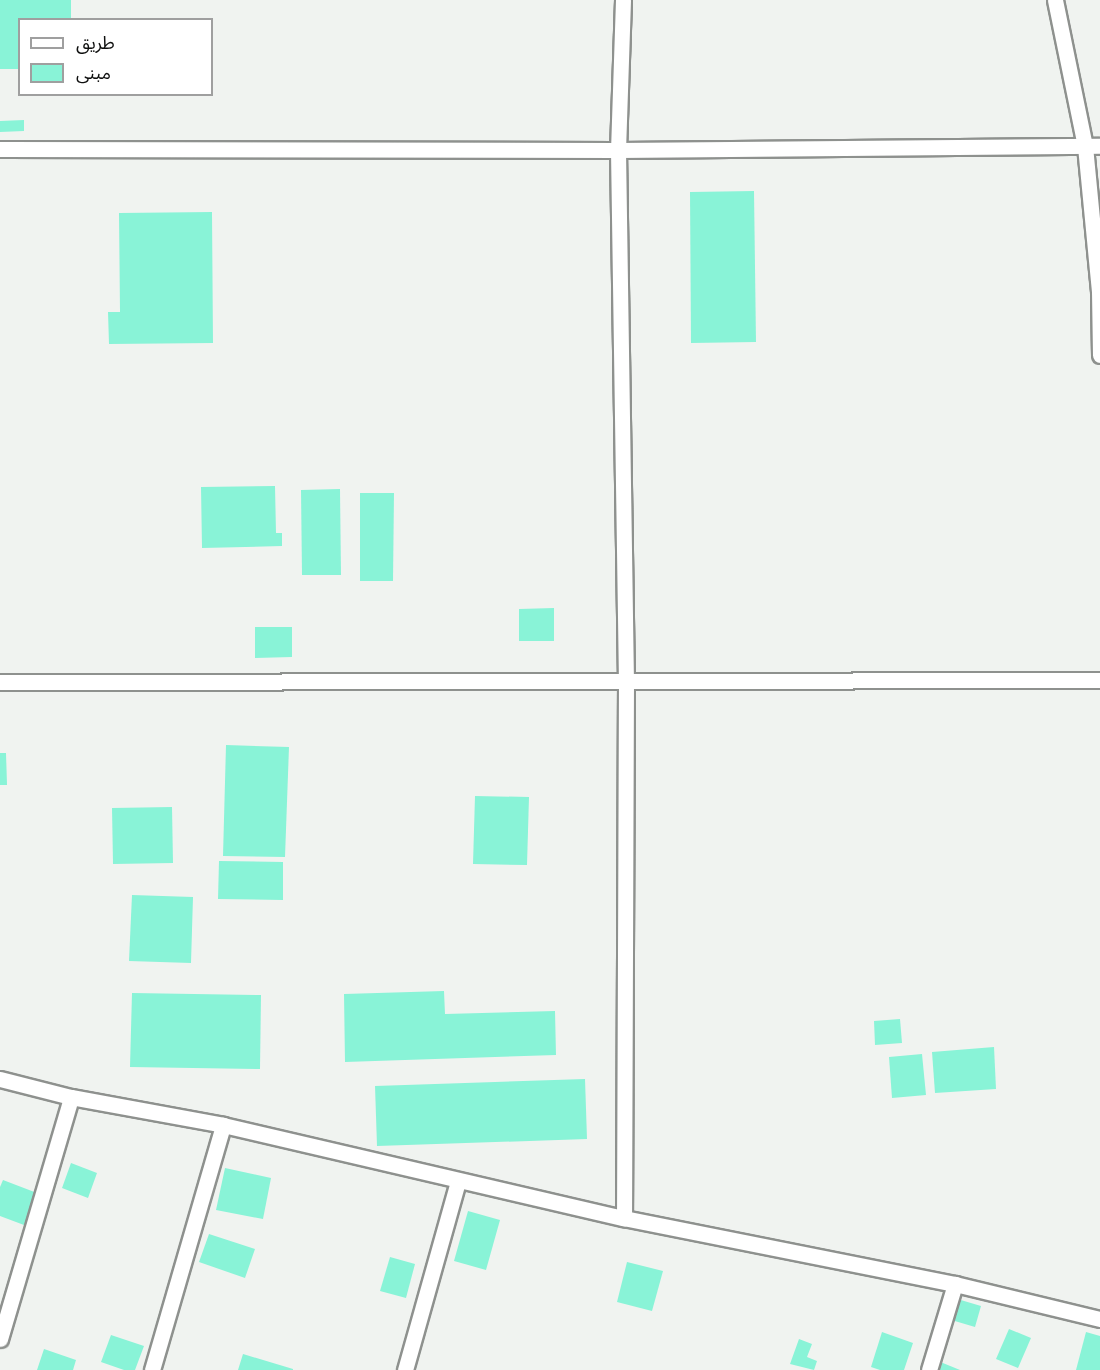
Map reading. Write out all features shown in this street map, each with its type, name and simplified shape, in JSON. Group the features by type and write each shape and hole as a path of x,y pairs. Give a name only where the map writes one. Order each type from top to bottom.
{"street":[{"path":"623,0 618,150 626,681 624,1218"},
{"path":"1055,0 1093,146 1100,355"},
{"path":"0,149 618,150 1093,146"},
{"path":"0,682 1100,680"},
{"path":"0,1079 71,1097 223,1125 624,1218 955,1284 1100,1319"},
{"path":"2,1329 71,1097"},
{"path":"152,1370 223,1125"},
{"path":"405,1370 458,1181"},
{"path":"928,1370 955,1284"}],"building":[{"path":"0,0 71,0 71,18 18,18 18,69 0,69"},
{"path":"24,120 24,131 0,132 0,121"},
{"path":"754,191 756,342 691,343 690,192"},
{"path":"212,212 213,343 109,344 108,312 120,312 119,213"},
{"path":"275,486 276,533 282,533 282,546 202,548 201,487"},
{"path":"340,489 341,575 302,575 301,490"},
{"path":"360,493 394,493 393,581 360,581"},
{"path":"554,608 554,641 519,641 519,609"},
{"path":"255,627 292,627 292,657 255,658"},
{"path":"226,745 289,747 285,857 223,856"},
{"path":"0,753 6,753 7,785 0,785"},
{"path":"475,796 529,797 527,865 473,864"},
{"path":"172,807 173,863 113,864 112,808"},
{"path":"219,861 283,862 283,900 218,899"},
{"path":"132,895 193,897 191,963 129,961"},
{"path":"444,991 445,1014 555,1011 556,1055 345,1062 344,994"},
{"path":"132,993 261,995 260,1069 130,1067"},
{"path":"900,1019 902,1043 875,1045 874,1021"},
{"path":"994,1047 996,1089 935,1093 932,1052"},
{"path":"922,1054 926,1095 892,1098 889,1057"},
{"path":"585,1079 587,1139 377,1146 375,1086"},
{"path":"71,1163 97,1173 88,1198 62,1188"},
{"path":"225,1168 271,1178 263,1219 216,1210"},
{"path":"3,1180 37,1193 24,1225 0,1216 0,1187"},
{"path":"468,1211 500,1220 486,1270 454,1261"},
{"path":"209,1234 255,1249 245,1278 199,1262"},
{"path":"390,1257 415,1264 406,1298 380,1291"},
{"path":"627,1262 663,1271 652,1311 617,1302"},
{"path":"954,1298 981,1306 975,1327 948,1319"},
{"path":"1009,1329 1031,1338 1018,1368 996,1359"},
{"path":"882,1332 913,1343 904,1370 880,1370 871,1367"},
{"path":"1086,1332 1100,1336 1100,1370 1076,1370"},
{"path":"111,1335 144,1346 135,1370 124,1370 101,1362"},
{"path":"799,1339 812,1344 807,1357 817,1361 814,1370 790,1364"},
{"path":"44,1349 76,1360 73,1370 37,1370"},
{"path":"243,1354 293,1369 293,1370 238,1370"},
{"path":"938,1361 960,1370 934,1370"}]}
